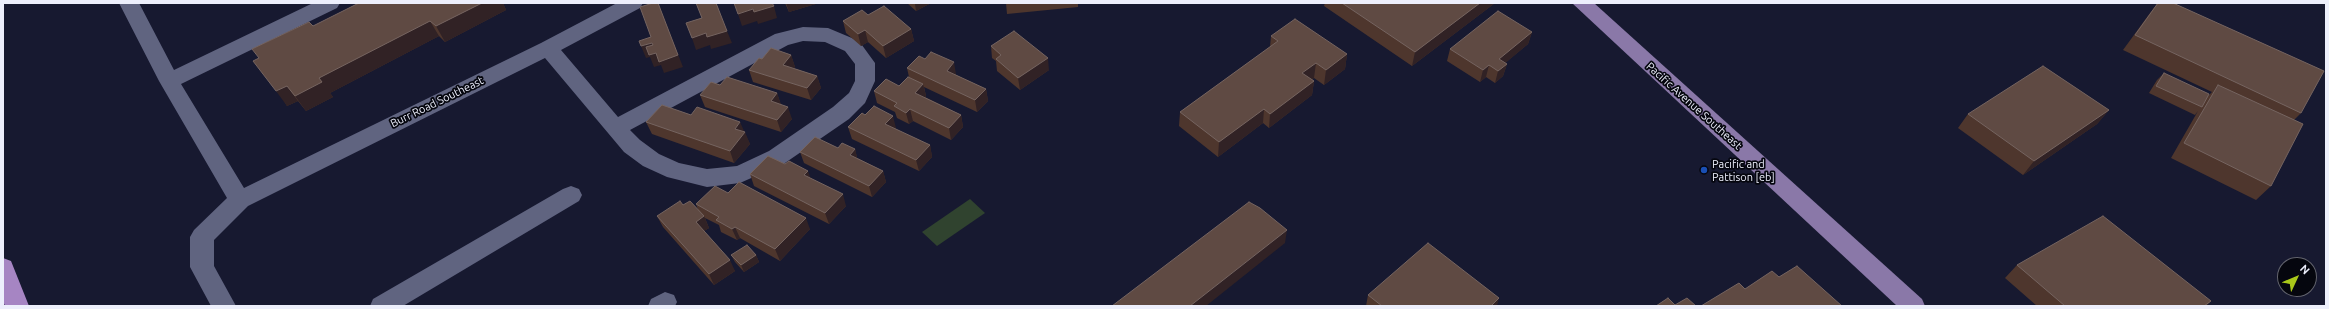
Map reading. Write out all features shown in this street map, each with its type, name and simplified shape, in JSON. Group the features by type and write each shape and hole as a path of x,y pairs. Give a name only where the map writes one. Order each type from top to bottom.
{"highway":[{"path":"3,268 17,306"}],"main road":[{"name":"Pacific Avenue Southeast","path":"1582,3 1913,306"}],"street":[{"path":"129,3 169,81 240,200"},
{"path":"169,81 330,3"},
{"name":"Burr Road Southeast","path":"224,306 202,267 202,238 240,200 548,48 633,3"},
{"path":"548,48 616,128 632,146 651,160 675,171 707,178 740,174 777,157 850,106 858,97 865,81 865,63 852,46 828,35 803,34 782,39 616,128"},
{"path":"382,306 572,194"}],"green space":[{"path":"970,199 985,213 937,246 922,232"}],"building":[{"path":"359,3 482,3 436,26 430,21 319,78 322,82 295,96 287,86 276,91 253,61 259,58 252,49 309,22 313,26"},
{"path":"658,3 678,55 659,62 656,53 649,55 646,47 653,45 652,43 641,46 639,41 651,37 640,7"},
{"path":"696,3 716,3 727,31 707,37 706,33 692,38 686,23 702,18"},
{"path":"734,3 772,3 774,6 754,12 753,9 738,14"},
{"path":"1342,3 1480,3 1415,52"},
{"path":"2158,3 2173,3 2324,71 2301,113 2135,35"},
{"path":"884,6 911,29 883,46 865,30 858,34 843,21 862,10 868,15"},
{"path":"1498,11 1532,32 1499,59 1507,64 1498,71 1489,65 1483,70 1450,49"},
{"path":"1295,19 1347,54 1326,70 1316,63 1302,73 1314,81 1270,114 1264,109 1219,142 1180,112 1278,41 1271,36"},
{"path":"1014,31 1048,58 1018,78 996,59 1001,55 991,46"},
{"path":"771,48 791,55 783,65 817,76 807,88 749,70 759,58 762,59"},
{"path":"931,52 954,62 947,71 986,89 975,100 907,68 919,56 925,59"},
{"path":"2043,66 2109,110 2034,161 1968,114"},
{"path":"2164,73 2209,94 2202,107 2156,86"},
{"path":"727,77 777,93 771,101 788,107 777,120 700,95 711,82 720,85"},
{"path":"908,77 923,84 915,93 961,115 949,128 910,109 906,113 894,106 897,103 874,91 886,79 899,86"},
{"path":"2218,85 2303,124 2271,186 2184,143"},
{"path":"662,105 691,115 697,107 740,122 735,129 745,132 730,151 646,122"},
{"path":"874,106 893,116 885,124 930,145 916,160 848,127 862,113 865,115"},
{"path":"815,137 838,148 842,143 855,149 850,155 883,171 869,186 800,152"},
{"path":"768,156 785,164 789,161 808,171 804,175 843,194 825,213 750,174"},
{"path":"739,182 806,218 775,249 735,227 732,229 716,220 719,217 696,204 715,186 728,193"},
{"path":"680,201 683,205 690,201 704,216 696,222 730,260 709,274 657,216"},
{"path":"1249,202 1260,208 1287,230 1190,306 1112,306"},
{"path":"2103,216 2211,301 2204,306 2065,306 2017,265"},
{"path":"1428,243 1499,298 1491,306 1382,306 1368,295"},
{"path":"747,245 756,255 741,265 731,255"},
{"path":"1797,266 1842,306 1701,306 1739,283 1745,289 1772,271 1779,277"},
{"path":"1668,298 1675,305 1687,298 1696,306 1656,306"}],"place":[{"name":"Pacific and Pattison [eb]","path":"1704,170"}]}
